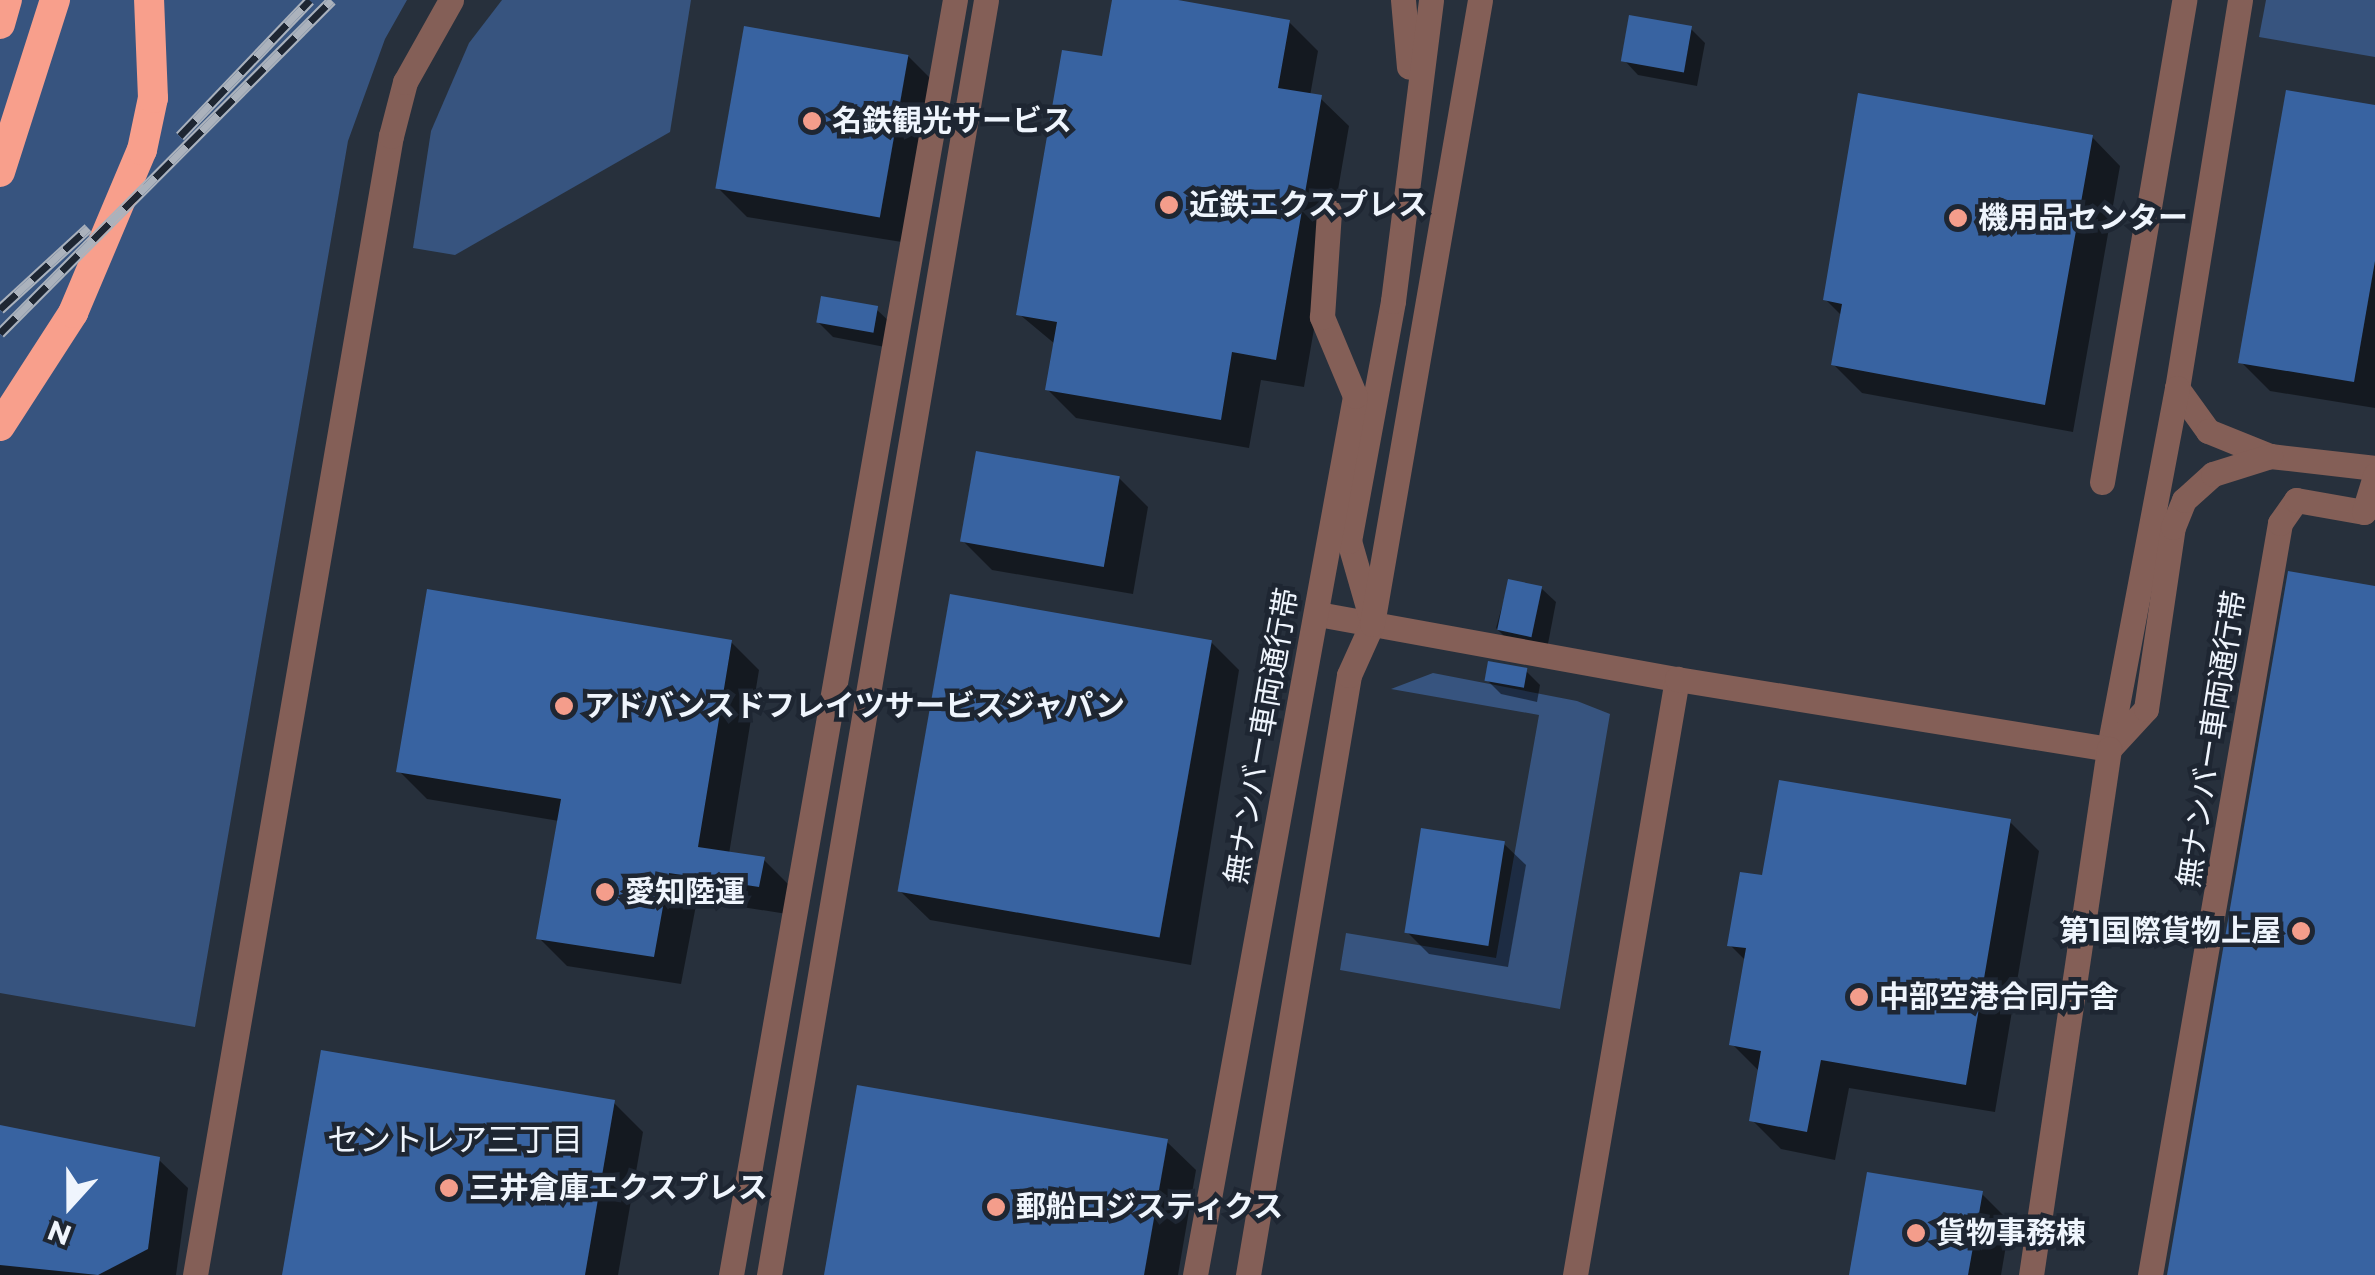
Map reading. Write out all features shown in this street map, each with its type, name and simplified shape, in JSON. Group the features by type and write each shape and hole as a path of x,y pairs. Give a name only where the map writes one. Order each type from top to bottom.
{"highway":[{"path":"0,24 8,0"},
{"path":"0,172 55,0"},
{"path":"0,426 73,313 142,150 153,98 149,0"}],"lane":[{"path":"195,1275 391,136 405,82 451,0"},
{"path":"732,1275 955,0"},
{"path":"769,1275 986,0"},
{"path":"1393,301 1410,46 1402,0"},
{"path":"1372,624 1349,541 1393,301 1431,0"},
{"path":"1248,1275 1348,675 1372,624 1480,0"},
{"path":"2102,482 2184,0"},
{"path":"2031,1275 2109,748 2177,388 2240,0"},
{"name":"無ナンバー車両通行帯","path":"1195,1275 1355,396 1322,317 1329,211"},
{"path":"2177,388 2208,431 2270,456 2375,472"},
{"path":"2109,748 2146,709 2173,527 2184,500 2213,474 2270,456"},
{"name":"無ナンバー車両通行帯","path":"2150,1275 2280,523 2296,500 2364,512 2375,472"},
{"path":"1318,614 1678,679 2109,748"},
{"path":"1575,1275 1678,679"}],"shaded area":[{"path":"0,0 407,0 385,39 348,141 195,1027 0,993"},
{"path":"502,0 691,0 670,132 455,255 413,248 431,131 469,43"},
{"path":"2266,0 2375,0 2375,57 2259,37"},
{"path":"1433,673 1577,701 1610,714 1560,1009 1340,970 1346,933 1496,958 1539,715 1391,689"}],"building":[{"name":"近鉄エクスプレス","path":"1112,0 1178,0 1290,20 1278,88 1322,95 1276,360 1232,352 1221,420 1045,390 1057,322 1016,315 1062,50 1102,56"},
{"path":"1629,15 1692,26 1684,72 1621,61"},
{"name":"名鉄観光サービス","path":"744,26 908,55 880,217 715,188"},
{"path":"2286,90 2375,105 2375,261 2354,382 2238,363"},
{"name":"機用品センター","path":"1858,93 2093,135 2045,405 1831,365 1842,304 1823,300"},
{"path":"821,296 878,306 873,333 816,323"},
{"path":"976,451 1120,476 1104,567 960,542"},
{"name":"第1国際貨物上屋","path":"2288,571 2375,586 2375,1275 2167,1275"},
{"path":"1508,579 1542,586 1531,637 1497,630"},
{"name":"アドバンスドフレイツサービスジャパン","path":"427,589 732,640 698,847 765,857 759,887 669,873 654,957 536,939 561,799 396,772"},
{"path":"950,594 1212,640 1160,938 898,891"},
{"path":"1488,661 1527,668 1524,688 1485,681"},
{"name":"中部空港合同庁舎","path":"1779,780 2011,819 1966,1085 1821,1060 1807,1132 1749,1121 1761,1051 1729,1045 1746,948 1727,946 1740,872 1762,875"},
{"path":"1421,828 1505,841 1488,946 1404,933"},
{"name":"三井倉庫エクスプレス","path":"321,1050 615,1100 585,1275 282,1275"},
{"name":"郵船ロジスティクス","path":"857,1085 1168,1139 1144,1275 824,1275"},
{"path":"0,1125 160,1157 148,1249 98,1275 0,1265"},
{"name":"貨物事務棟","path":"1867,1172 1983,1191 1968,1275 1849,1275"}],"railway":[{"path":"180,136 310,0"},
{"path":"0,333 332,0"},
{"path":"0,309 88,228"}],"place":[{"name":"名鉄観光サービス","path":"812,121"},
{"name":"近鉄エクスプレス","path":"1169,205"},
{"name":"機用品センター","path":"1958,218"},
{"name":"アドバンスドフレイツサービスジャパン","path":"564,706"},
{"name":"愛知陸運","path":"605,892"},
{"name":"第1国際貨物上屋","path":"2301,931"},
{"name":"中部空港合同庁舎","path":"1859,997"},
{"name":"三井倉庫エクスプレス","path":"449,1188"},
{"name":"郵船ロジスティクス","path":"996,1207"},
{"name":"貨物事務棟","path":"1916,1233"}],"district":[{"name":"セントレア三丁目","path":"455,1140"}]}
